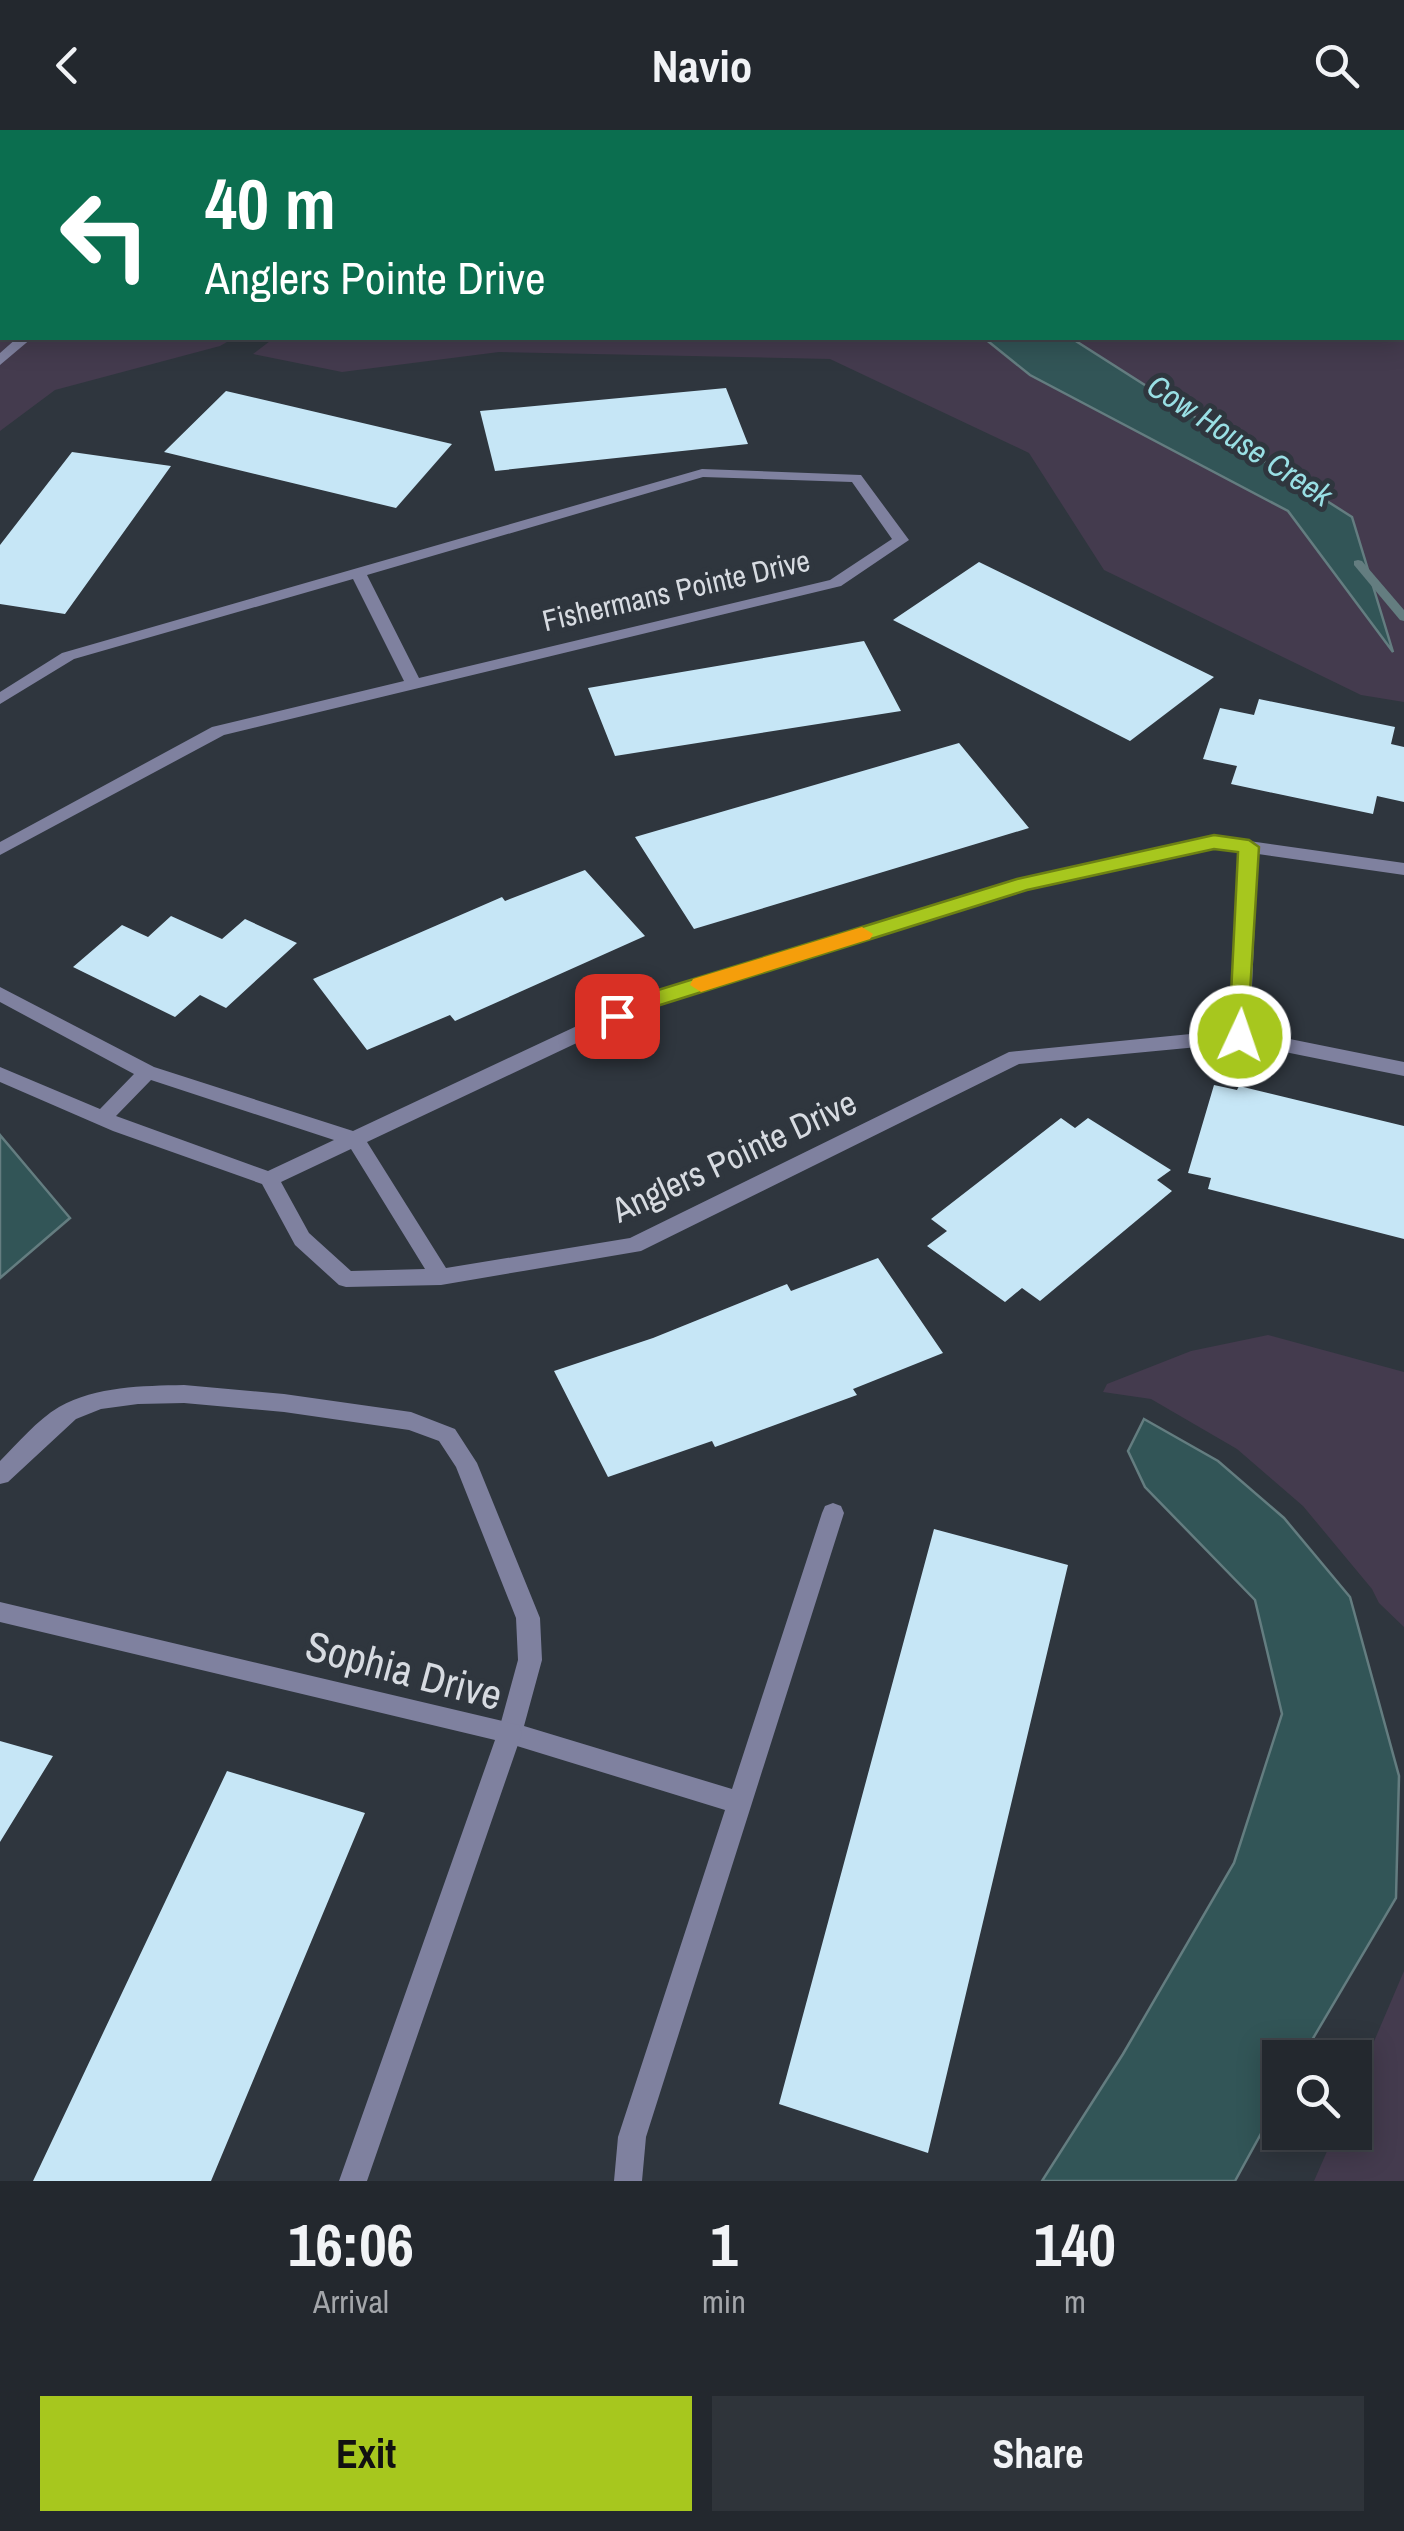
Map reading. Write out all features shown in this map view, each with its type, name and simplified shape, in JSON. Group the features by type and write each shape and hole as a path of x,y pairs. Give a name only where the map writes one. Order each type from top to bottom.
{"street":[{"path":"0,361 23,340"},
{"name":"Fishermans Pointe Drive","path":"0,699 68,656 702,474 856,478 901,540 835,583 218,730 0,850"},
{"path":"358,572 414,684"},
{"path":"269,1179 650,1000 1024,884 1214,842 1404,870"},
{"path":"1240,1036 1249,847"},
{"path":"0,994 146,1072 355,1139 440,1277"},
{"name":"Anglers Pointe Drive","path":"440,1277 634,1246 1016,1056 1240,1036 1404,1069"},
{"path":"102,1118 146,1072"},
{"path":"0,1074 102,1118 269,1179 302,1239 346,1279 440,1277"},
{"path":"0,1475 69,1412 116,1394 163,1391 411,1421 447,1435 466,1462 528,1618 530,1660 510,1733 740,1804"},
{"path":"628,2181 632,2137 833,1513"},
{"name":"Sophia Drive","path":"0,1612 510,1733 353,2181"}],"shaded area":[{"path":"0,340 230,340 55,390 0,431"},
{"path":"271,340 1404,340 1404,702 1361,695 1104,570 1029,453 830,359 499,352 342,372 253,354"},
{"path":"986,340 1074,340 1352,517 1393,652 1288,511 1030,375"},
{"path":"0,1135 70,1218 0,1278"},
{"path":"1268,1335 1404,1372 1404,1627 1379,1603 1372,1589 1303,1506 1237,1449 1151,1399 1103,1392 1107,1384 1191,1351"},
{"path":"1144,1419 1218,1461 1284,1518 1350,1597 1399,1776 1396,1898 1312,2040 1262,2040 1262,2132 1235,2181 1042,2181 1123,2054 1234,1863 1282,1714 1255,1600 1145,1487 1128,1451"},
{"path":"1404,1971 1404,2181 1314,2181 1328,2150 1372,2150 1372,2046"}],"building":[{"path":"726,388 748,444 495,471 480,411"},
{"path":"226,391 452,444 396,508 164,452"},
{"path":"72,452 171,466 65,614 0,604 0,545"},
{"path":"979,562 1214,677 1130,741 893,620"},
{"path":"864,641 901,711 615,756 588,688"},
{"path":"1259,699 1395,727 1391,744 1404,747 1404,802 1377,796 1373,814 1231,784 1237,766 1203,759 1220,708 1254,715"},
{"path":"959,743 1029,828 694,929 635,837"},
{"path":"585,870 645,936 455,1021 450,1015 367,1050 313,979 502,897 505,901"},
{"path":"171,916 222,939 245,919 297,943 226,1008 200,995 175,1017 73,967 122,925 148,937"},
{"path":"1214,1085 1237,1090 1239,1086 1404,1126 1404,1239 1208,1189 1211,1178 1188,1173"},
{"path":"1061,1118 1075,1128 1088,1118 1171,1170 1157,1180 1172,1191 1040,1301 1022,1288 1005,1302 927,1246 947,1231 931,1219"},
{"path":"878,1258 943,1353 853,1389 857,1395 715,1447 712,1441 608,1477 554,1371 653,1338 787,1284 791,1291"},
{"path":"934,1529 1068,1565 928,2153 779,2104"},
{"path":"0,1741 53,1756 0,1842"},
{"path":"227,1771 365,1813 211,2181 33,2181"}],"waterway":[{"name":"Cow House Creek","path":"1358,563 1404,617"}],"slow traffic":[{"path":"701,985 862,934"}],"route":[{"path":"617,1016 650,1000 1024,884 1214,842 1249,847 1240,1036"}]}
